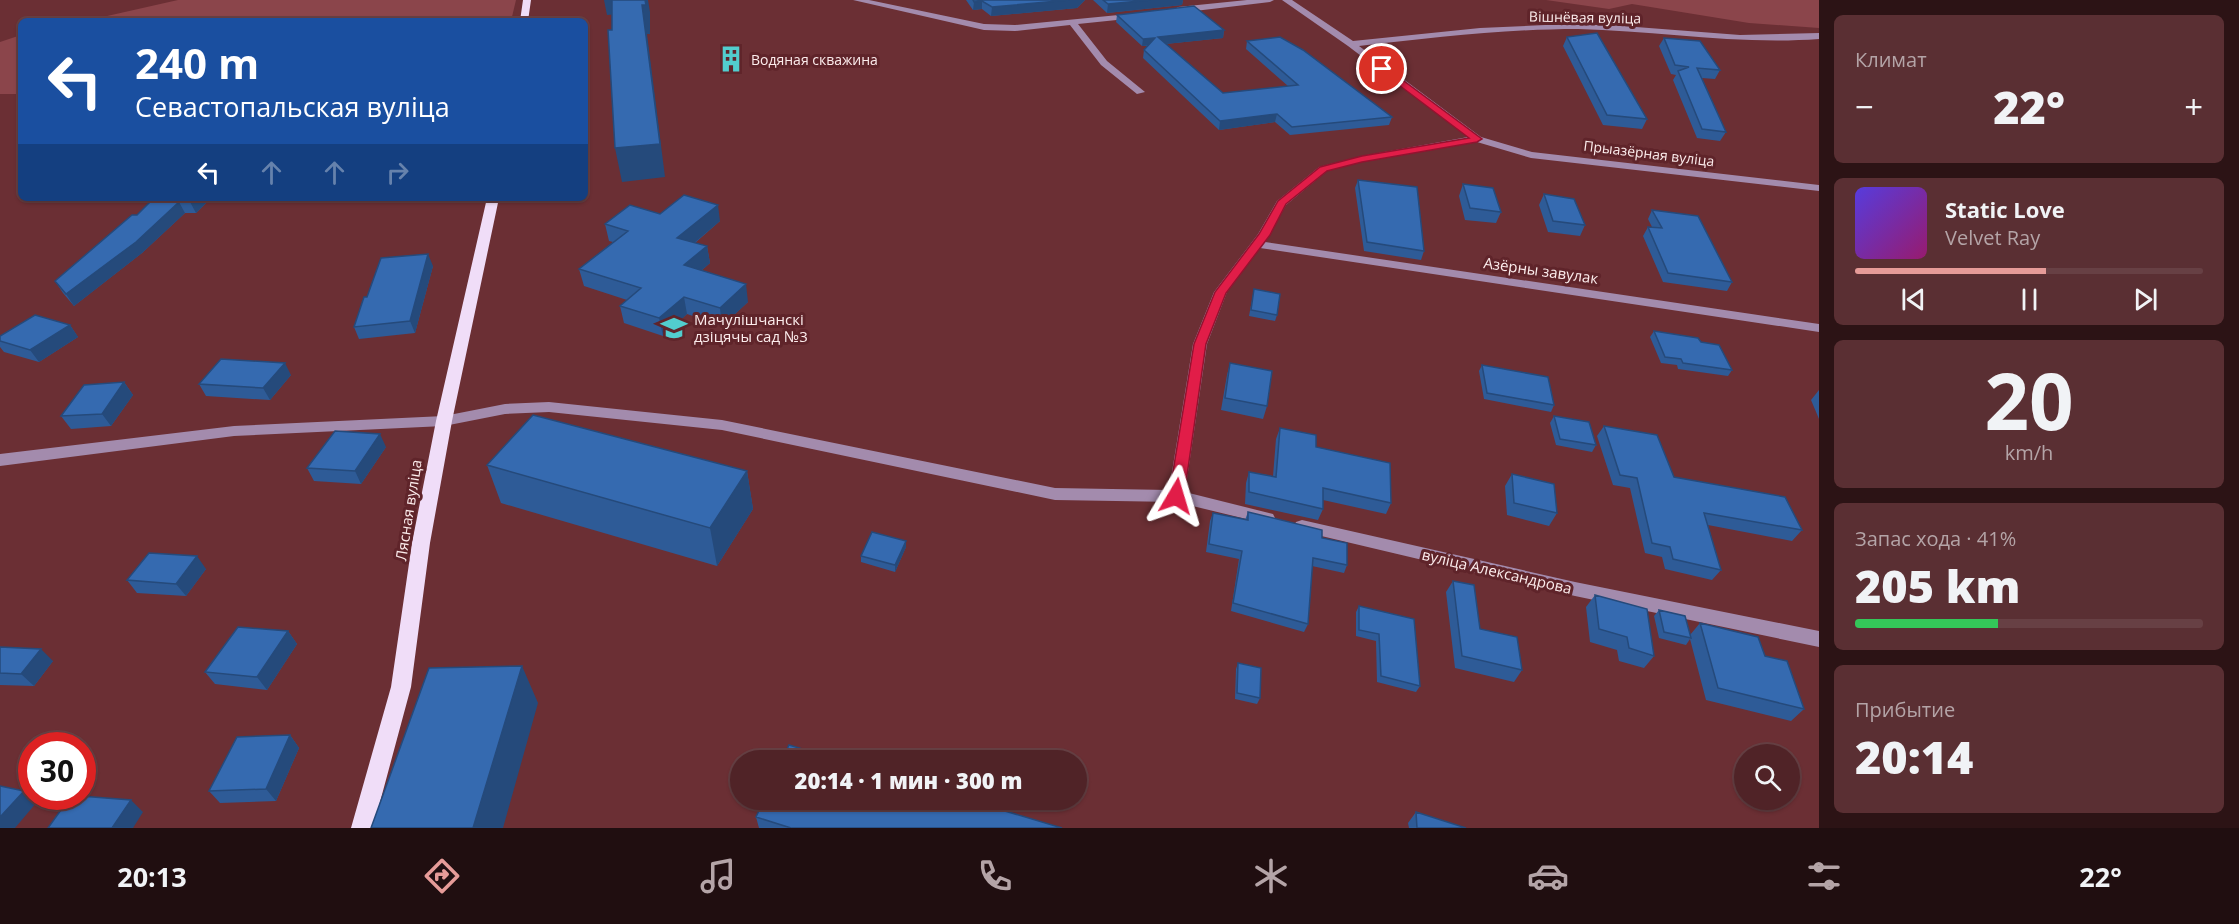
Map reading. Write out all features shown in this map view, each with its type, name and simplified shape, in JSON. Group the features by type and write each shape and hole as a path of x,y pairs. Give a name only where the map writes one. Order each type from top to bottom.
{"main road":[{"path":"524,18 527,0"},
{"name":"Лясная вуліца","path":"362,828 401,687 421,543 444,421 492,201"}],"street":[{"path":"857,0 984,27 1015,28 1142,14"},
{"path":"1165,12 1270,0"},
{"path":"1286,0 1351,44 1477,139"},
{"path":"1072,22 1104,63 1140,92"},
{"name":"Вішнёвая вуліца","path":"1351,44 1542,28 1608,28 1766,38 1819,36"},
{"path":"1176,496 1200,344 1221,292 1257,244 1281,203 1323,169 1362,159 1477,139"},
{"name":"Прыазёрная вуліца","path":"1477,139 1531,155 1819,188"},
{"name":"Азёрны завулак","path":"1257,244 1819,328"},
{"name":"вуліца Александрова","path":"0,459 234,431 444,421 505,409 549,407 722,425 1055,494 1176,496 1575,589 1819,639"}],"shaded area":[{"path":"178,0 516,0 512,18 98,18"},
{"path":"1546,0 1819,0 1819,28 1749,23 1632,4 1609,9"},
{"path":"18,36 18,94 0,94 0,42"}],"building":[{"path":"612,0 645,0 646,5 642,5 660,144 615,148 608,30 612,30"},
{"path":"973,0 1069,0 992,7 982,1 974,2"},
{"path":"1103,0 1150,0 1108,4"},
{"path":"1194,6 1224,30 1158,37 1223,93 1298,85 1247,41 1280,37 1303,50 1392,117 1292,127 1277,114 1220,121 1144,50 1155,38 1143,39 1117,15"},
{"path":"1597,33 1647,119 1607,115 1567,37"},
{"path":"1664,38 1700,41 1720,70 1697,68 1726,132 1702,129 1678,71 1689,67 1675,65"},
{"path":"1358,180 1417,187 1424,251 1367,242"},
{"path":"1463,184 1493,188 1501,212 1470,208"},
{"path":"1544,194 1574,199 1585,225 1553,221"},
{"path":"684,195 718,205 677,238 707,246 684,265 746,284 720,308 684,297 659,318 620,306 641,288 579,269 628,231 605,224 630,205 660,214"},
{"path":"151,201 191,201 179,202 136,242 66,294 55,281 132,215 137,215"},
{"path":"1652,210 1698,216 1732,282 1668,273 1648,227 1662,228"},
{"path":"428,254 410,321 354,327 381,258"},
{"path":"1254,289 1280,294 1277,315 1251,310"},
{"path":"35,315 70,325 30,350 0,341 0,336"},
{"path":"1654,331 1698,338 1701,342 1719,345 1732,370 1683,363 1681,359 1665,357"},
{"path":"221,359 285,363 263,388 199,384"},
{"path":"1230,363 1272,371 1267,406 1225,398"},
{"path":"1482,365 1548,377 1554,405 1487,393"},
{"path":"124,382 102,414 61,416 84,385"},
{"path":"533,415 747,471 710,528 487,465"},
{"path":"1554,416 1589,422 1596,445 1560,439"},
{"path":"1604,426 1657,435 1674,477 1785,497 1802,530 1704,513 1721,570 1673,559 1670,547 1652,543 1637,478 1620,475"},
{"path":"1280,428 1316,435 1316,447 1390,463 1391,503 1323,488 1323,509 1249,492 1249,472 1276,477"},
{"path":"335,431 380,434 355,471 307,468"},
{"path":"1512,474 1554,484 1557,513 1514,503"},
{"path":"1248,512 1322,530 1322,538 1347,543 1347,565 1313,558 1308,624 1233,603 1242,551 1209,544 1213,513 1248,520"},
{"path":"872,532 906,541 895,565 861,556"},
{"path":"149,553 197,556 176,584 127,580"},
{"path":"1453,581 1474,585 1480,629 1517,637 1522,670 1462,656"},
{"path":"1595,595 1647,609 1654,656 1629,648 1627,637 1599,629"},
{"path":"1359,606 1414,619 1420,686 1381,676 1379,634 1359,630"},
{"path":"1659,610 1685,616 1691,638 1664,632"},
{"path":"1700,623 1758,637 1765,656 1787,661 1804,709 1718,688"},
{"path":"238,627 288,631 257,677 205,672"},
{"path":"0,647 41,649 21,674 0,673"},
{"path":"1238,663 1261,668 1260,698 1237,693"},
{"path":"522,666 473,828 371,828 429,668"},
{"path":"290,735 266,789 209,791 237,737"},
{"path":"789,745 806,750 787,750"},
{"path":"0,786 18,790 18,798 0,817"},
{"path":"96,797 131,800 112,828 48,828 61,810 96,810"},
{"path":"759,810 1002,810 1062,828 791,828 756,817"},
{"path":"1416,812 1466,828 1417,828"}],"place":[{"name":"Водяная скважина","path":"731,59"},
{"name":"Мачулішчанскі дзіцячы сад №3","path":"674,328"}],"route":[{"path":"1176,496 1200,344 1221,292 1264,235 1281,203 1323,169 1362,159 1477,139 1382,69"}]}
